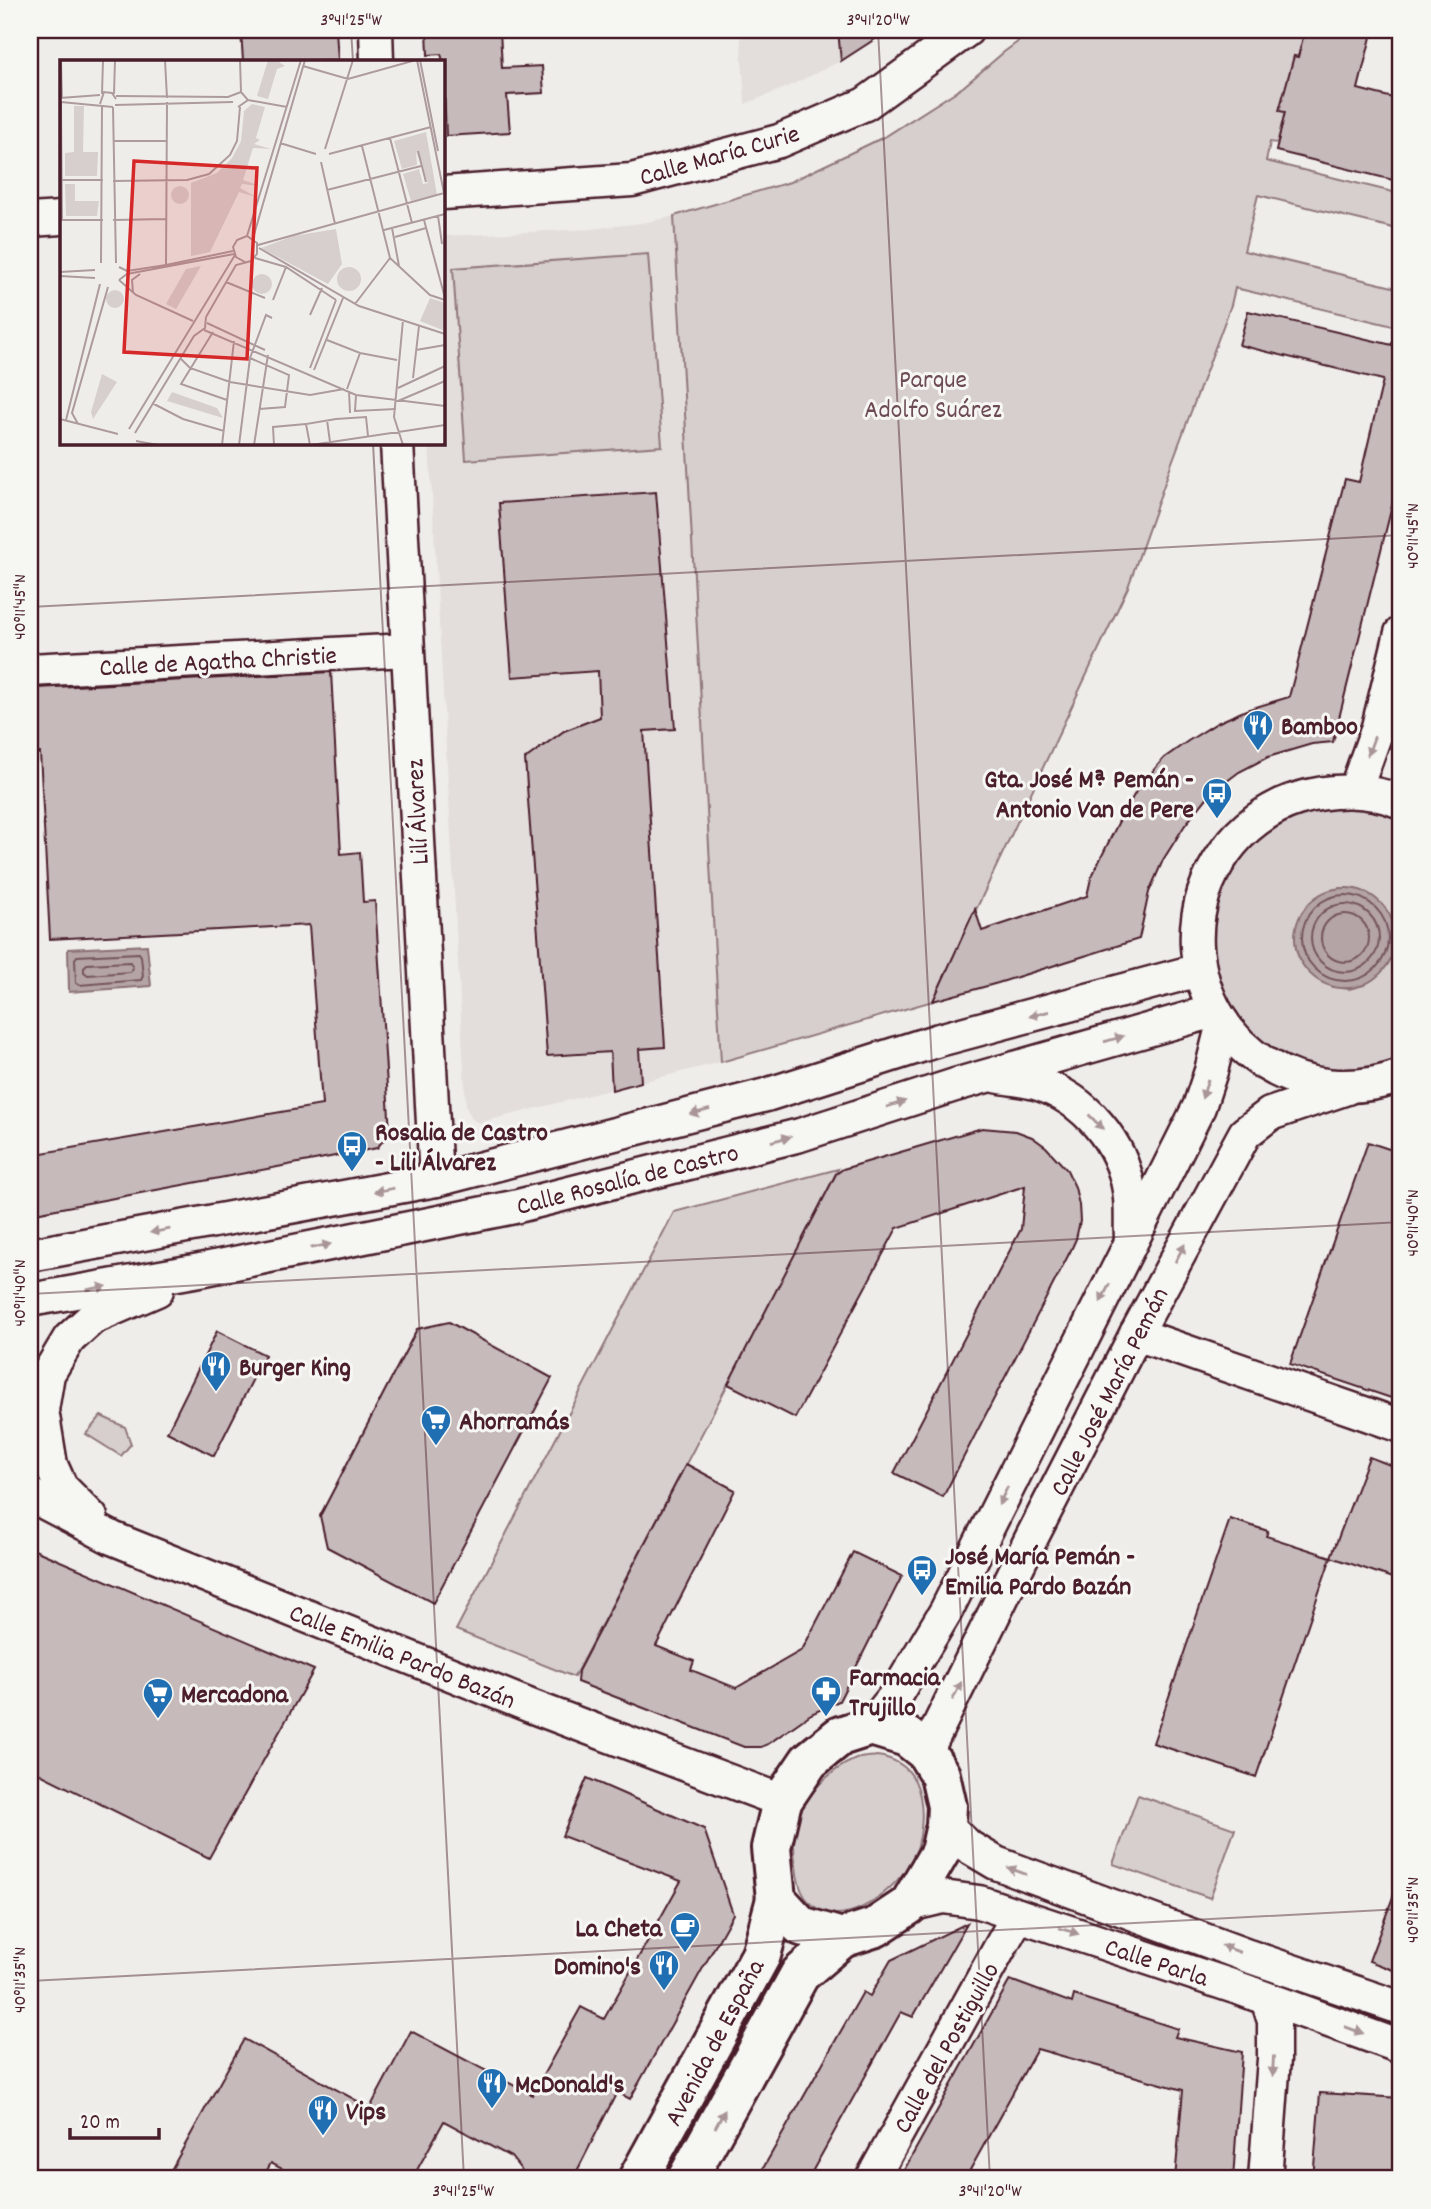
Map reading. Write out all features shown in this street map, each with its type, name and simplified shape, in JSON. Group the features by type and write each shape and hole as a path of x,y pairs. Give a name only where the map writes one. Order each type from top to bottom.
{"street":[{"path":"376,30 377,60"},
{"name":"Calle María Curie","path":"444,193 632,180 779,141 865,104 967,30"},
{"path":"30,219 60,218"},
{"name":"Lilí Álvarez","path":"397,444 436,1180"},
{"path":"1355,791 1378,727 1401,633"},
{"name":"Calle de Agatha Christie","path":"30,670 407,650"},
{"path":"1401,802 1355,791 1313,794 1283,804 1258,819 1234,839 1217,863 1203,892 1196,928 1199,970 1218,1017 1237,1041 1268,1067 1300,1081 1347,1088 1379,1084 1401,1076"},
{"name":"Calle Rosalía de Castro","path":"30,1255 436,1180 766,1095 939,1040 1199,970"},
{"name":"Calle Rosalía de Castro","path":"30,1300 200,1270 514,1208 800,1135 991,1075 1218,1017"},
{"name":"Calle José María Pemán","path":"871,1726 895,1696 946,1611 1199,1107 1211,1071 1218,1017"},
{"path":"991,1075 1039,1084 1070,1099 1101,1126 1121,1161 1130,1192 1131,1242"},
{"name":"Calle José María Pemán","path":"926,1752 1136,1334 1245,1133 1270,1114 1347,1088"},
{"path":"112,1538 61,1488 51,1465 42,1410 48,1374 69,1339 92,1318 200,1270"},
{"path":"1136,1334 1401,1426"},
{"name":"Calle Emilia Pardo Bazán","path":"30,1495 112,1538 533,1707 782,1801"},
{"path":"871,1726 907,1737 926,1752 940,1775 947,1805 946,1825 940,1852 909,1905 876,1927 842,1938 801,1926 776,1899 771,1848 782,1801 809,1761 840,1736 871,1726"},
{"name":"Calle Parla","path":"946,1825 969,1847 996,1863 1248,1956 1401,2008"},
{"name":"Calle Parla","path":"909,1905 943,1897 979,1902 1401,2047"},
{"name":"Avenida de España","path":"638,2179 761,1955 776,1899"},
{"name":"Calle del Postiguillo","path":"872,2179 1018,1914"},
{"name":"Avenida de España","path":"687,2179 800,1974 842,1938"},
{"path":"1265,2179 1274,2059 1274,2021 1267,1999"}],"shaded area":[{"path":"740,30 889,30 841,61 745,104"},
{"path":"674,216 721,1062 478,1123 472,1119 466,1107 429,444 444,444 444,236 591,229"}],"green space":[{"name":"Parque Adolfo Suárez","path":"1034,30 1305,30 1298,57 1294,56 1277,143 1270,142 1266,161 1401,194 1401,230 1258,195 1244,251 1401,289 1401,328 1235,288 1128,587 933,1001 721,1062 674,216 790,182 886,136 963,87"},
{"path":"648,254 662,446 466,460 453,268"},
{"path":"1349,806 1392,814 1401,819 1401,1059 1366,1071 1322,1070 1280,1055 1246,1028 1222,990 1212,947 1216,904 1235,864 1266,832 1305,812","holes":["1339,888 1355,889 1370,895 1395,934 1394,950 1388,964 1364,985 1349,989 1333,987"]},
{"path":"838,1169 802,1243 574,1677 456,1630 674,1212"},
{"path":"101,1416 125,1427 131,1444 121,1456 86,1434"},
{"path":"877,1756 899,1764 915,1781 922,1812 918,1845 910,1864 890,1888 862,1908 832,1914 818,1909 801,1890 794,1843 798,1818 817,1787 836,1770 856,1759"},
{"path":"1138,1795 1235,1829 1210,1898 1113,1864"}],"water":[{"path":"1345,888 1373,896 1387,910 1395,938 1387,966 1373,980 1345,988 1317,980 1303,966 1295,938 1303,910 1317,896"},
{"path":"147,945 151,986 69,992 68,949"}],"building":[{"path":"241,30 336,30 338,60 243,60"},
{"path":"427,30 500,30 502,68 542,66 544,93 507,95 510,132 446,136 444,60 441,54 428,55"},
{"path":"838,30 889,30 841,61"},
{"path":"1305,30 1358,30 1372,33 1358,89 1401,100 1401,182 1276,151 1285,112 1279,111 1294,56 1298,57"},
{"path":"1248,311 1392,345 1401,344 1401,470 1333,742 1312,744 1268,757 1239,772 1210,794 1185,825 1163,860 1149,892 1139,939 933,1001 975,909 982,931 1087,896 1091,878 1118,823 1138,788 1164,758 1217,723 1246,710 1289,697 1345,479 1359,482 1383,380 1239,345"},
{"path":"656,492 675,729 644,731 665,1047 639,1049 641,1082 612,1090 610,1052 547,1056 525,759 564,731 600,717 598,671 512,677 499,503"},
{"path":"331,672 341,854 360,852 363,902 375,901 390,1132 377,1148 30,1214 30,1155 322,1105 309,925 50,939 40,753 30,753 30,695 37,694 37,688"},
{"path":"982,1128 1016,1131 1032,1137 1046,1147 1067,1170 1075,1187 1080,1221 1071,1250 943,1497 894,1473 1021,1229 1025,1186 897,1228 795,1418 728,1384 836,1174 843,1169"},
{"path":"1368,1142 1401,1153 1401,1369 1391,1398 1290,1364"},
{"name":"Ahorramás","path":"449,1322 552,1378 433,1603 327,1547 320,1516 417,1329"},
{"name":"Burger King","path":"217,1331 265,1355 214,1456 167,1432"},
{"path":"1369,1457 1401,1469 1401,1581 1331,1557"},
{"path":"686,1464 735,1490 656,1646 694,1661 691,1670 736,1688 802,1650 853,1552 902,1576 839,1701 811,1714 761,1747 744,1747 577,1682 578,1671"},
{"path":"1230,1519 1268,1531 1266,1536 1331,1557 1256,1777 1153,1743"},
{"name":"Mercadona","path":"30,1548 314,1670 209,1858 30,1769"},
{"path":"587,1778 704,1829 733,1914 630,2099 617,2092 573,2179 524,2179 522,2171 511,2157 444,2121 412,2179 301,2179 271,2163 262,2179 166,2179 244,2039 370,2108 411,2031 532,2095 581,2007 604,2019 681,1881 562,1836"},
{"path":"1399,1881 1401,1882 1401,1973 1369,1961"},
{"path":"967,1923 913,2017 901,2012 808,2179 757,2179 863,1992 870,1996 891,1960"},
{"path":"1010,1980 1072,2003 1074,1995 1178,2029 1175,2037 1242,2052 1233,2179 1175,2179 1183,2090 1037,2049 965,2179 899,2179"},
{"path":"1320,2093 1401,2098 1401,2179 1313,2179"}],"place":[{"name":"Bamboo","path":"1258,752"},
{"name":"Gta. José Mª Pemán - Antonio Van de Pere","path":"1217,820"},
{"name":"Rosalia de Castro - Lili Álvarez","path":"352,1173"},
{"name":"Burger King","path":"216,1393"},
{"name":"Ahorramás","path":"436,1447"},
{"name":"José María Pemán - Emilia Pardo Bazán","path":"922,1597"},
{"name":"Farmacia Trujillo","path":"826,1718"},
{"name":"Mercadona","path":"158,1720"},
{"name":"La Cheta","path":"685,1954"},
{"name":"Domino's","path":"664,1992"},
{"name":"McDonald's","path":"492,2110"},
{"name":"Vips","path":"323,2137"}]}
